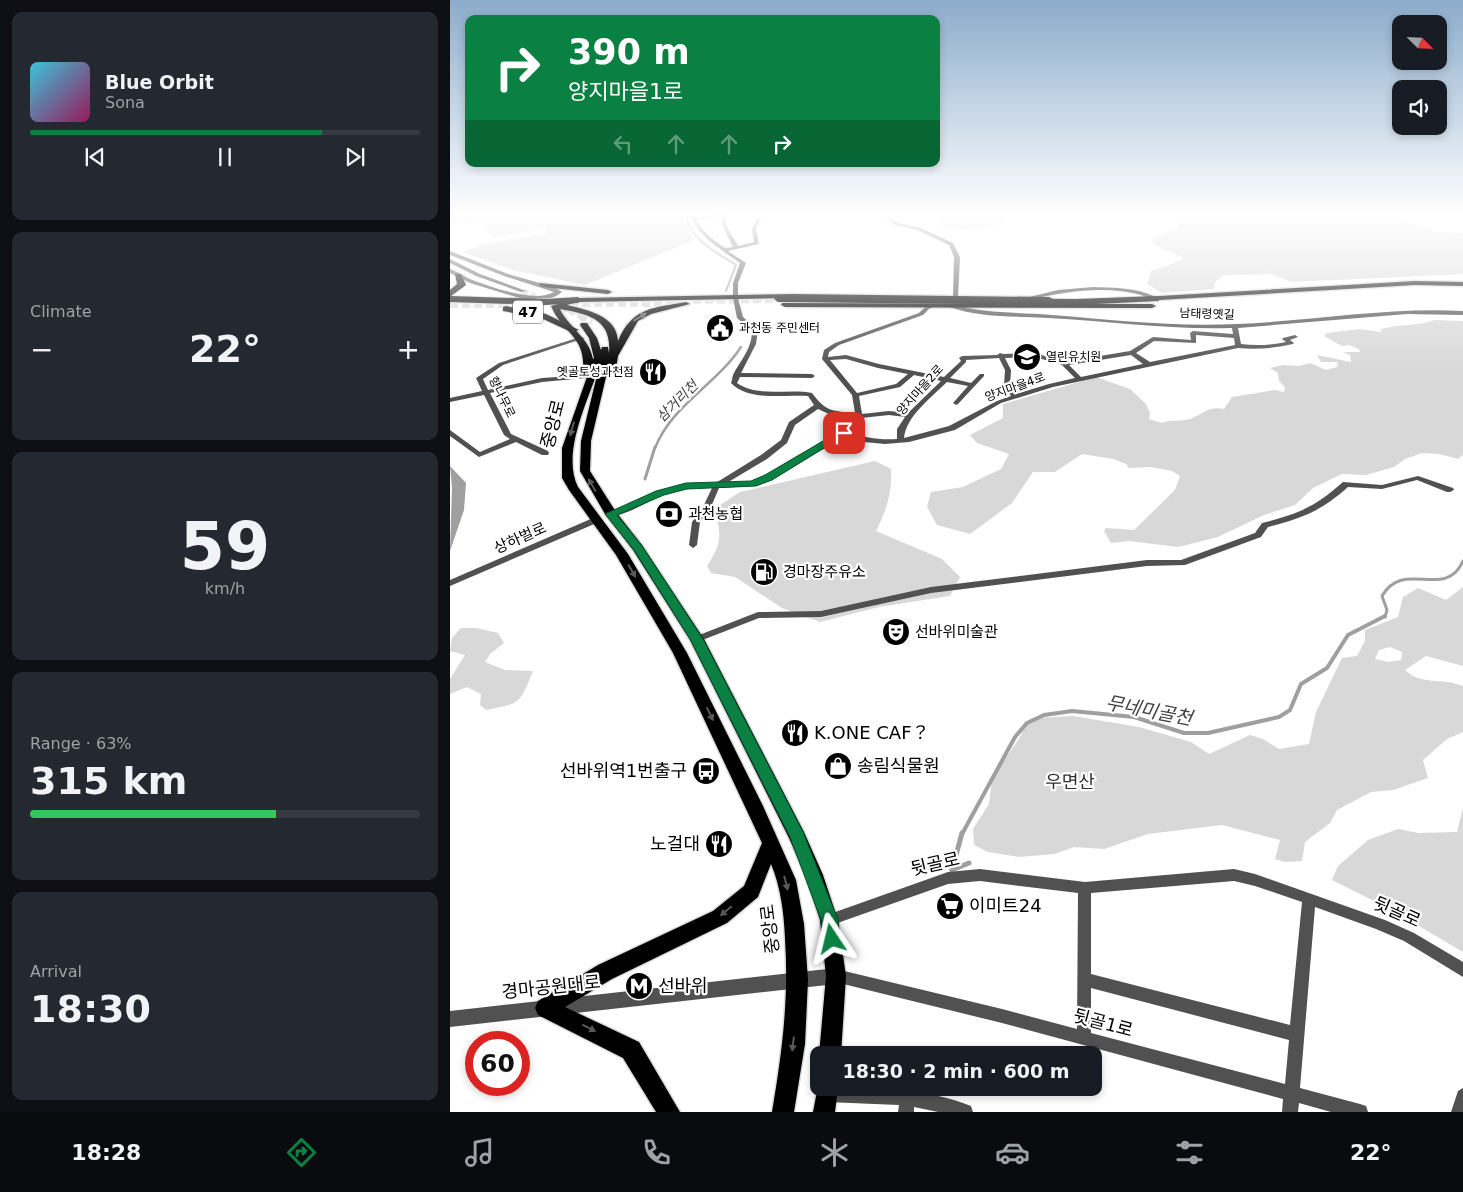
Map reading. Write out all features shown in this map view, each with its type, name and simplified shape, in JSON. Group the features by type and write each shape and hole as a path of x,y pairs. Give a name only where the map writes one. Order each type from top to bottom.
{"highway":[{"path":"450,294 462,287 462,282 454,274"},
{"path":"450,299 545,302 578,300"},
{"path":"778,301 1153,302"},
{"path":"478,307 555,306"},
{"name":"47","path":"450,307 478,307 529,312 572,329"}],"main road":[{"path":"555,306 578,300 736,301 956,297 1153,302 1415,283 1463,284"},
{"path":"543,285 684,301"},
{"path":"736,301 951,306 1153,302 1419,288 1463,290"},
{"path":"555,306 684,301"},
{"path":"582,338 589,356 592,381 612,368 615,356 630,324 649,312 684,301"},
{"path":"545,302 555,306 588,312 602,319 614,335 615,356"},
{"path":"555,306 560,318 572,329"},
{"path":"572,329 571,322 578,318 602,319"},
{"name":"중앙로","path":"588,324 598,358 592,381 572,427 567,448 568,478 573,488 622,554 680,653 755,806 787,880 794,924 798,980 794,1044 783,1112"},
{"name":"47","path":"572,329 582,338"},
{"name":"중앙로","path":"592,381 585,470 590,482 611,514 638,548 697,639 798,837 829,920 836,976 831,1046"},
{"path":"545,1008 605,972 720,917 751,891 771,843"},
{"path":"545,1008 631,1050 669,1112"}],"street":[{"path":"460,266 520,294"},
{"path":"483,266 506,275 558,290 557,295"},
{"path":"742,266 735,285 736,301 740,318 755,330 756,340 736,375 734,382 738,388 750,392 810,394 818,406 831,413 859,416 889,412 910,415"},
{"path":"956,266 956,297"},
{"path":"450,267 479,280 520,294 557,295"},
{"path":"454,274 545,302 557,295"},
{"path":"825,359 830,347 921,314 928,308 935,306"},
{"name":"남태령옛길","path":"951,306 970,310 1083,319 1236,327 1414,311 1463,313"},
{"path":"1236,327 1238,346"},
{"path":"1064,364 1132,353 1153,339 1194,342 1193,333 1237,336"},
{"name":"양지마을4로","path":"844,433 864,440 900,441 952,428 987,408 1015,397 1079,378 1238,346 1257,348 1277,346 1291,343 1285,339 1295,337"},
{"name":"향나무로","path":"545,452 508,435 488,391 479,378 501,364 582,338"},
{"path":"1132,353 1148,364"},
{"path":"962,358 1036,355 1064,364 1079,378"},
{"path":"1000,356 1008,370 1007,386 1015,397"},
{"path":"825,359 846,357 973,385"},
{"name":"양지마을2로","path":"900,441 901,429 910,415 964,360 962,358"},
{"path":"825,359 854,395 859,416"},
{"path":"854,395 898,386 913,373"},
{"path":"736,375 812,376"},
{"path":"956,403 982,375"},
{"path":"450,400 542,380 592,381"},
{"path":"693,546 696,522 707,507 717,485 764,457 784,441 792,424 818,406"},
{"path":"611,514 660,493 686,486 753,484 769,478 844,433 859,416"},
{"path":"450,432 479,455 516,439"},
{"path":"697,639 758,615 821,614 931,590 1147,563 1182,563 1258,535 1265,525 1302,517 1328,501 1346,484 1382,487 1418,478 1450,490"},
{"name":"상하벌로","path":"452,582 596,520"},
{"name":"뒷골로","path":"829,920 948,878 980,875 1084,888 1234,875 1255,880 1380,924 1409,937 1463,970"},
{"path":"1084,888 1084,1037"},
{"path":"1290,1112 1309,900"},
{"name":"경마공원대로","path":"450,1019 836,976"},
{"name":"뒷골1로","path":"836,976 1084,1037 1360,1112"},
{"path":"1084,979 1296,1034"},
{"path":"826,1098 892,1096 906,1105 949,1106 965,1112"},
{"path":"1458,1112 1463,1096"}],"green space":[{"path":"502,266 631,266 585,285"},
{"path":"1167,266 1463,266 1463,274 1292,282 1272,274 1223,275 1215,282 1214,289 1162,293 1147,284 1151,271"},
{"path":"1435,320 1463,321 1463,455 1458,459 1439,454 1422,453 1405,459 1394,467 1366,475 1342,474 1313,488 1295,505 1264,515 1218,537 1178,547 1129,541 1111,543 1104,531 1106,528 1134,530 1175,490 1180,476 1172,471 1151,467 1129,468 1126,464 1113,459 1082,454 1055,472 1033,472 1012,503 970,534 937,525 927,507 931,492 963,487 1001,469 1009,454 977,443 970,435 1003,418 1003,404 1096,377 1130,389 1146,404 1150,413 1149,419 1162,423 1187,420 1209,410 1224,409 1232,397 1275,390 1284,392 1285,387 1279,381 1278,373 1270,368 1283,365 1299,366 1310,363 1326,370 1337,367 1338,362 1321,362 1317,355 1351,362 1350,355 1343,352 1360,352 1359,349 1349,345 1342,346 1324,336 1327,333 1359,329 1381,332 1381,329 1388,327"},
{"path":"875,461 891,469 891,486 888,501 876,531 942,559 960,577 950,596 879,607 820,622 782,608 735,577 711,573 707,566 716,551 719,538 714,509 740,492"},
{"name":"우면산","path":"1463,587 1463,666 1426,656 1405,670 1411,675 1425,680 1455,683 1463,686 1463,732 1447,739 1423,760 1428,778 1393,790 1371,792 1337,810 1330,823 1305,842 1302,861 1285,862 1275,859 1280,840 1222,825 1148,834 1104,849 1074,847 1055,854 1019,857 988,852 974,845 973,829 989,804 992,778 1024,729 1034,718 1073,716 1139,727 1191,742 1209,754 1250,735 1263,739 1279,749 1309,744 1316,712 1342,658 1357,656 1365,641 1365,630 1398,617 1403,597 1418,588 1446,600","holes":["1390,647 1402,652 1401,660 1388,662 1375,659 1379,650"]},
{"path":"461,628 476,628 498,633 504,643 490,654 485,662 505,670 533,671 525,690 513,704 486,710 480,705 481,694 467,687 450,694 450,679 465,655 450,651 452,638"},
{"path":"1463,808 1463,952 1392,910 1332,880 1338,866 1368,840 1398,829 1418,833 1457,832"}],"shaded area":[{"path":"450,466 466,483 464,510 450,551 452,488"}],"waterway":[{"name":"삼거리천","path":"726,291 736,266"},
{"name":"삼거리천","path":"655,448 672,419 719,373 741,347"},
{"name":"삼거리천","path":"645,479 655,447"},
{"name":"무네미골천","path":"1385,617 1387,610 1382,596 1391,585 1401,580 1435,580 1446,578 1455,572 1463,561"},
{"name":"무네미골천","path":"962,834 1015,737 1027,723 1044,715 1072,711 1134,717 1184,733 1208,733 1279,717 1290,710 1301,684 1327,668 1348,635 1385,616"},
{"name":"무네미골천","path":"962,833 952,870 969,863"}],"tunnel":[{"path":"523,291 582,317"},
{"path":"669,300 778,299"},
{"path":"558,303 677,303"},
{"path":"450,304 519,304"},
{"path":"580,315 591,323"}],"place":[{"name":"과천동 주민센터","path":"720,328"},
{"name":"열린유치원","path":"1027,357"},
{"name":"옛골토성과천점","path":"653,372"},
{"name":"과천농협","path":"669,514"},
{"name":"경마장주유소","path":"764,572"},
{"name":"선바위미술관","path":"896,632"},
{"name":"K.ONE CAF？","path":"795,733"},
{"name":"송림식물원","path":"838,766"},
{"name":"선바위역1번출구","path":"706,771"},
{"name":"노걸대","path":"719,844"},
{"name":"이미트24","path":"950,906"},
{"name":"선바위","path":"639,986"}],"route":[{"path":"832,939 829,920 814,875 798,837 740,728 697,639 638,548 611,514 660,493 686,486 753,484 769,478 844,433"}]}
